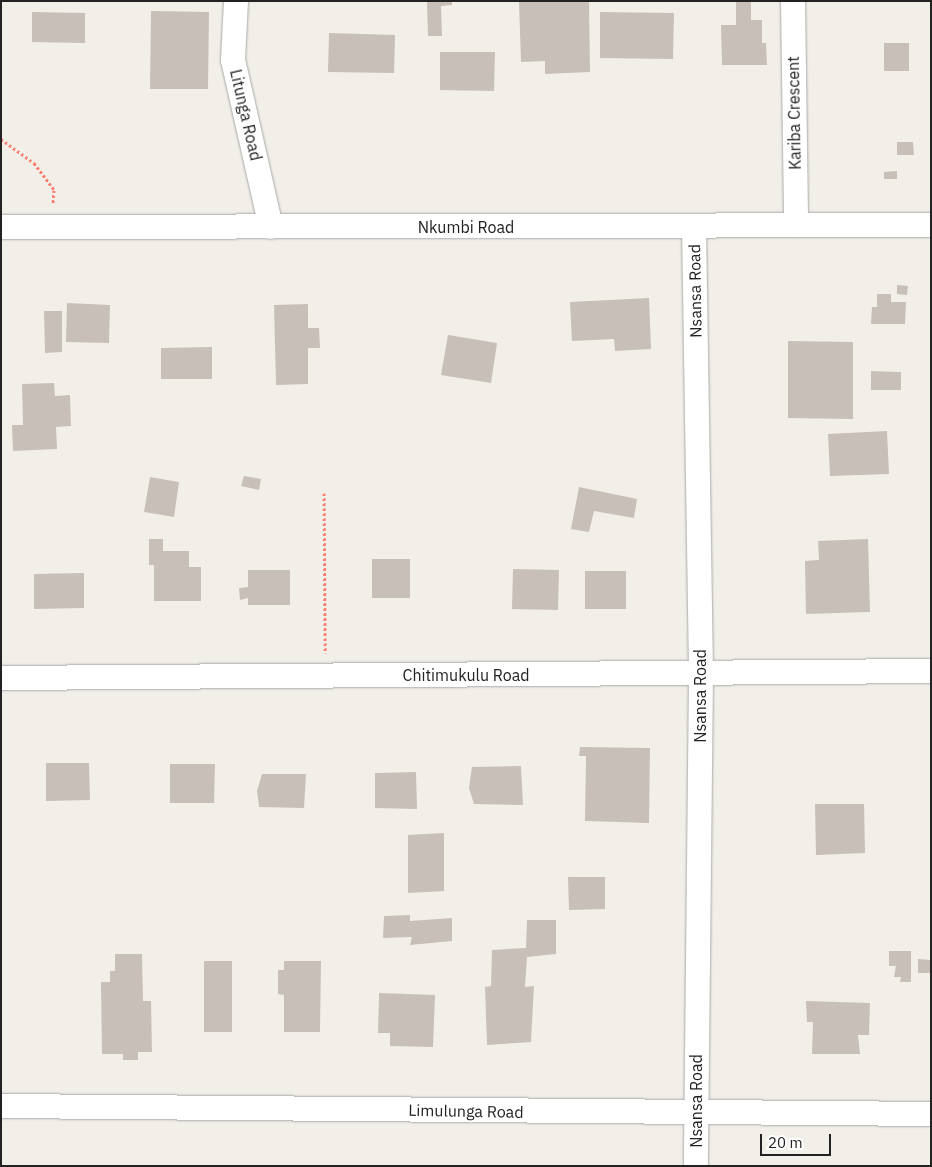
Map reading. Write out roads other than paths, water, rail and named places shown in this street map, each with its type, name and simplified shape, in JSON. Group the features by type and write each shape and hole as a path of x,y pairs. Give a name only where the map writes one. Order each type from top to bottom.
{"street":[{"name":"Litunga Road","path":"236,1 233,60 271,227"},
{"name":"Kariba Crescent","path":"793,1 796,225"},
{"name":"Nkumbi Road","path":"1,227 931,225"},
{"name":"Nsansa Road","path":"694,226 701,674 695,1114 696,1166"},
{"name":"Chitimukulu Road","path":"1,678 931,671"},
{"name":"Limulunga Road","path":"1,1106 695,1114 931,1114"}]}
